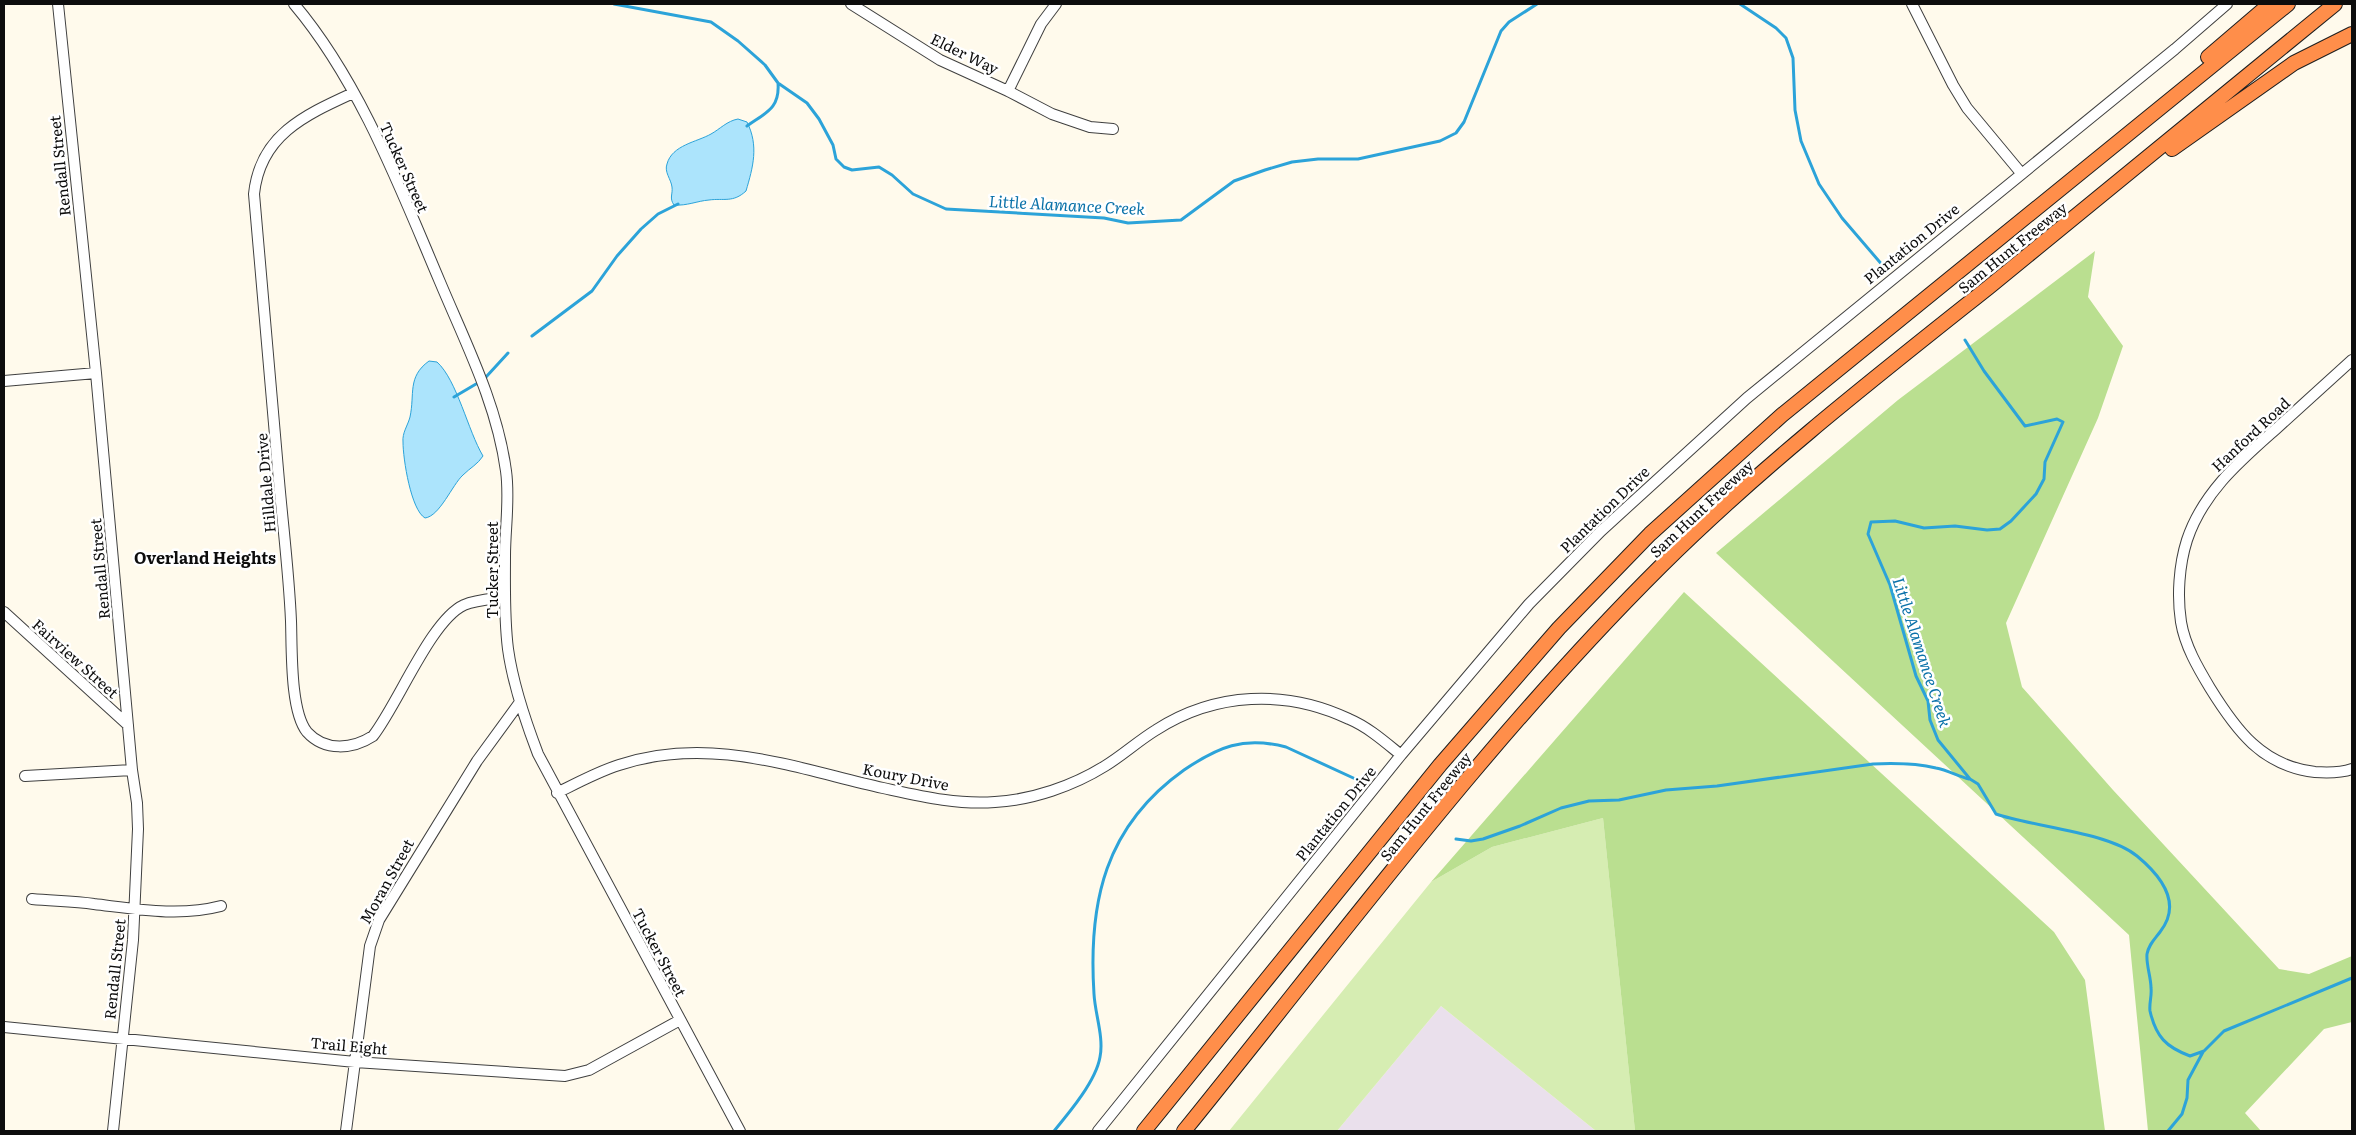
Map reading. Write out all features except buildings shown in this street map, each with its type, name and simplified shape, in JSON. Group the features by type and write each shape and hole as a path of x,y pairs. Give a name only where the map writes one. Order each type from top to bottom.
{"highway":[{"path":"1981,253 2270,4"},
{"name":"Sam Hunt Freeway","path":"1144,1131 1440,765 1520,671 1600,584 1650,534 1747,444 2288,4"},
{"name":"Sam Hunt Freeway","path":"1184,1131 1499,741 1591,637 1664,564 1740,492 1871,381 2062,228 2335,4"},
{"path":"2062,228 2266,81 2324,47 2352,34"}],"street":[{"name":"Rendall Street","path":"58,4 96,374 132,770 137,803 138,829 134,910 113,1131"},
{"name":"Tucker Street","path":"294,4 326,45 353,93 431,261 487,393 497,422 507,474 505,597 508,650 520,702 538,754 557,793 740,1131"},
{"name":"Elder Way","path":"851,4 940,60 1008,91 1041,24 1056,4"},
{"path":"1912,4 1953,85 1967,108 2021,173"},
{"name":"Plantation Drive","path":"1098,1131 1401,755 1529,604 1601,531 1747,398 2175,49 2227,4"},
{"path":"1008,91 1067,120 1090,127 1113,129"},
{"name":"Hilldale Drive","path":"353,93 320,108 284,132 270,147 262,162 256,177 254,194 286,540 295,698 306,731 316,739 331,745 349,747 360,744 373,736 437,629 453,612 464,605 505,597"},
{"name":"Hanford Road","path":"2352,360 2219,482 2201,509 2187,540 2180,574 2180,604 2182,624 2196,665 2238,730 2254,746 2275,761 2302,770 2330,773 2352,770"},
{"path":"4,381 96,374"},
{"name":"Fairview Street","path":"4,612 128,725"},
{"name":"Koury Drive","path":"557,793 620,764 651,757 704,751 753,756 934,799 994,803 1031,797 1084,779 1120,756 1155,730 1181,716 1209,705 1236,699 1267,697 1321,708 1350,719 1401,755"},
{"name":"Moran Street","path":"346,1131 370,946 379,920 477,761 520,702"},
{"path":"25,776 132,770"},
{"path":"32,899 94,904 134,910 200,912 221,906"},
{"name":"Trail Eight","path":"4,1027 355,1062 565,1076 589,1070 680,1020"}],"shaded area":[{"path":"1441,1006 1596,1131 1337,1131"}],"green space":[{"path":"2095,251 2088,297 2123,346 2098,418 2006,623 2022,687 2113,790 2279,969 2309,974 2352,956 2352,1022 2324,1029 2245,1113 2261,1131 2148,1131 2129,935 1716,553 1898,400"},
{"path":"1684,592 2054,932 2085,980 2105,1131 1635,1131 1603,818 1492,847 1431,882"},
{"path":"1603,818 1635,1131 1596,1131 1441,1006 1337,1131 1229,1131 1431,882 1492,847"}],"water":[{"path":"738,119 747,122 751,131 754,148 753,165 746,191 733,199 674,205 671,198 671,184 666,170 667,164 674,152"},
{"path":"429,361 437,362 451,381 483,456 459,480 436,512 425,518 420,513 412,495 406,471 403,439 410,417 413,386 417,373"}],"waterway":[{"name":"Little Alamance Creek","path":"614,4 711,22 738,41 765,65 778,83 807,103 819,119 833,145 836,159 844,167 852,170 879,167 892,175 913,194 946,209 1104,218 1128,223 1181,220 1234,181 1292,162 1318,159 1358,159 1440,141 1456,133 1464,122 1501,31 1509,22 1537,4"},
{"name":"Little Alamance Creek","path":"1740,4 1776,28 1786,38 1793,58 1795,110 1801,141 1819,184 1842,218 1884,267"},
{"path":"747,126 765,114 774,105 777,99 778,83"},
{"path":"532,336 592,291 617,256 641,229 658,214 678,204"},
{"name":"Little Alamance Creek","path":"1965,340 1984,371 2025,426 2057,419 2063,422 2045,462 2044,479 2036,494 2011,521 2000,529 1987,530 1955,526 1924,528 1895,521 1871,522 1868,534 1890,585 1916,676 1928,701 1930,720 1938,740 1970,779 1978,784 1996,814 2108,841 2137,856 2154,872 2166,890 2169,900 2169,911 2167,921 2150,945 2147,954 2151,991 2150,1011 2155,1028 2163,1040 2174,1049 2190,1056 2204,1051 2224,1031 2352,978"},
{"path":"486,377 508,353"},
{"path":"454,397 476,384"},
{"path":"1054,1131 1088,1086 1100,1057 1101,1042 1094,994 1094,928 1099,897 1107,868 1119,841 1136,816 1157,792 1184,770 1208,755 1244,743 1271,744 1286,747 1362,782"},
{"path":"1456,839 1471,841 1483,839 1520,826 1561,808 1589,801 1619,800 1666,790 1717,786 1873,764 1928,766 1969,779"},
{"path":"2168,1131 2182,1114 2187,1098 2188,1080 2203,1052"}],"district":[{"name":"Overland Heights","path":"205,557"}]}
